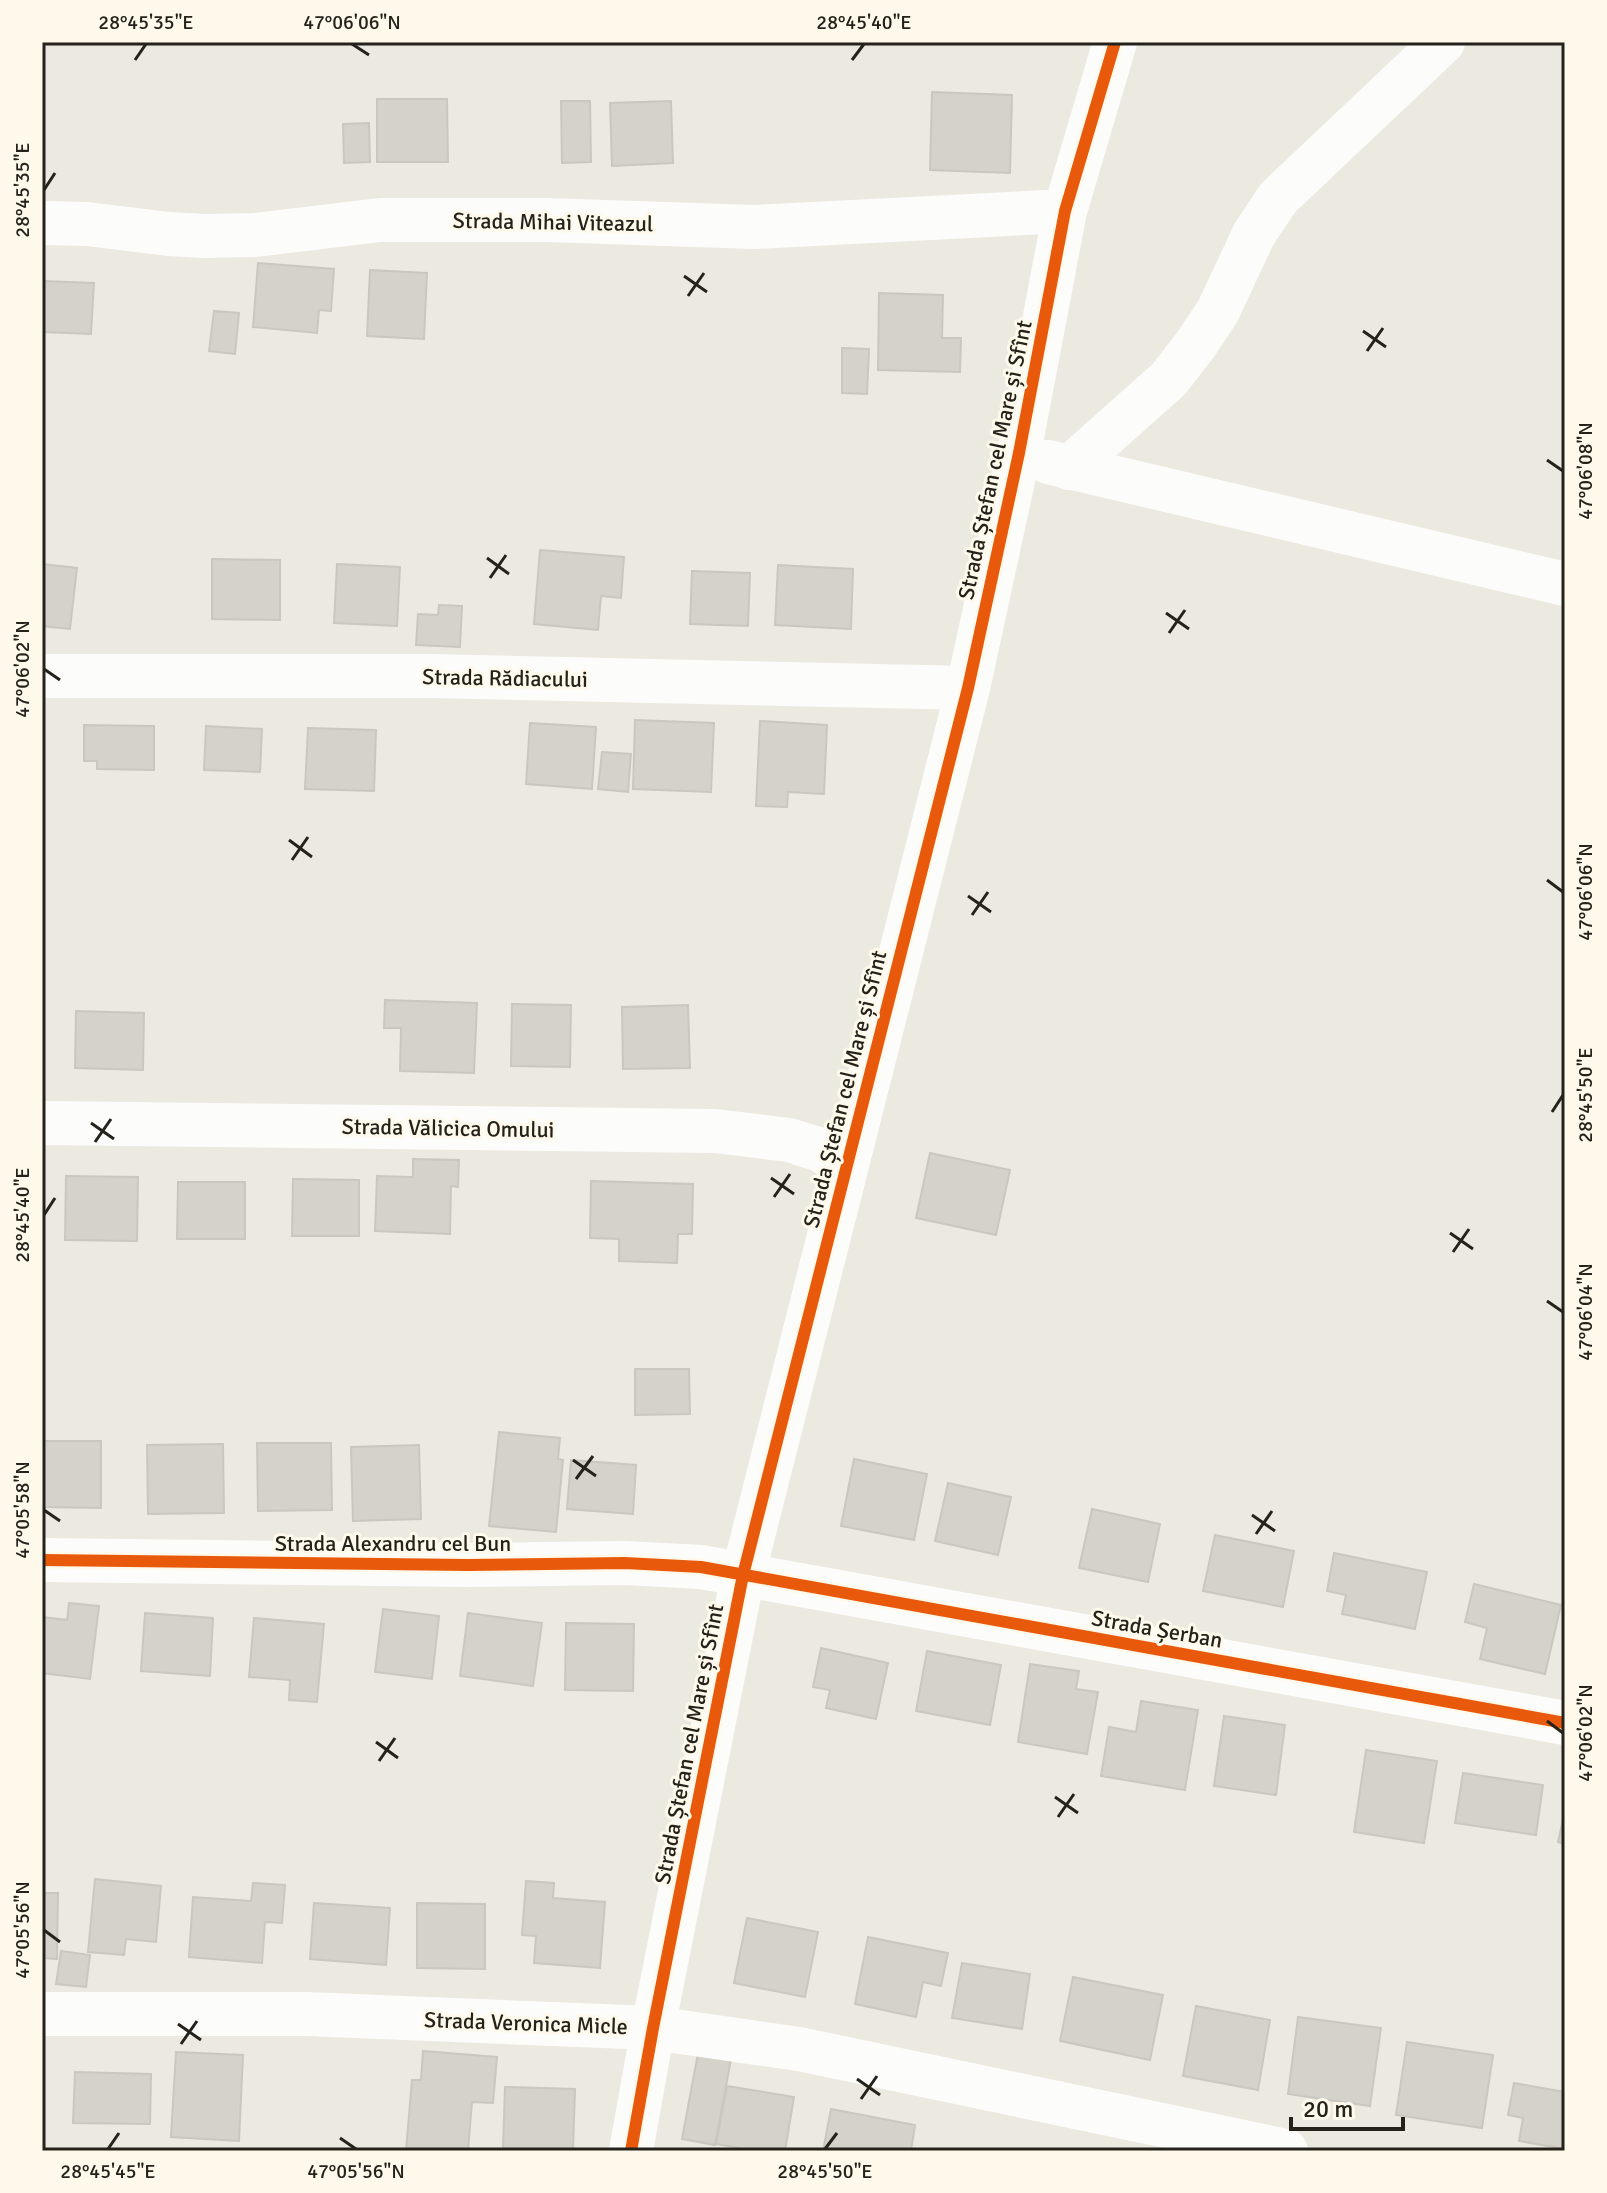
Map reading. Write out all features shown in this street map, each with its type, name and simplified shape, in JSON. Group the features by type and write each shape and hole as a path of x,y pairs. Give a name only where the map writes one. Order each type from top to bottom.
{"street":[{"name":"Strada Ștefan cel Mare și Sfînt","path":"631,2151 743,1575 968,688 1019,453 1065,211 1115,42"},
{"path":"1069,468 1169,379 1218,311 1254,234 1278,198 1443,42"},
{"name":"Strada Mihai Viteazul","path":"42,223 87,224 205,236 255,235 380,220 546,220 755,227 1065,211"},
{"path":"1019,453 1069,468 1565,584"},
{"name":"Strada Rădiacului","path":"42,676 432,676 968,688"},
{"name":"Strada Vălicica Omului","path":"42,1123 715,1131 789,1140 821,1150 846,1168"},
{"name":"Strada Alexandru cel Bun","path":"42,1560 468,1565 625,1563 701,1567 743,1575"},
{"name":"Strada Șerban","path":"743,1575 1565,1723"},
{"name":"Strada Veronica Micle","path":"42,2014 306,2014 653,2028 799,2049 1286,2151"}],"building":[{"path":"932,92 1012,95 1010,173 930,170"},
{"path":"377,99 447,99 448,162 377,162"},
{"path":"561,101 590,101 591,162 562,163"},
{"path":"671,101 673,163 612,166 610,103"},
{"path":"369,123 370,162 344,163 343,124"},
{"path":"258,263 334,269 331,311 319,310 317,333 253,327"},
{"path":"370,270 427,273 424,339 367,336"},
{"path":"42,281 94,283 91,334 42,332"},
{"path":"879,293 943,295 942,338 961,338 960,372 878,370"},
{"path":"214,311 239,313 235,354 209,351"},
{"path":"842,348 869,349 867,394 842,393"},
{"path":"540,550 624,557 621,598 601,596 598,630 534,624"},
{"path":"212,559 280,560 280,620 212,619"},
{"path":"42,564 77,568 70,629 42,626"},
{"path":"337,564 400,567 397,626 334,623"},
{"path":"778,565 853,569 851,629 775,625"},
{"path":"692,571 750,573 748,626 690,624"},
{"path":"439,605 462,606 460,647 416,645 418,614 438,615"},
{"path":"635,720 714,723 711,792 633,789"},
{"path":"760,721 827,725 824,794 788,792 787,807 756,806"},
{"path":"530,723 596,727 592,789 526,784"},
{"path":"84,725 154,726 154,770 97,769 97,761 84,761"},
{"path":"206,726 262,729 260,772 204,770"},
{"path":"308,728 376,730 374,791 305,789"},
{"path":"602,752 631,754 628,792 598,789"},
{"path":"385,1000 477,1003 474,1073 400,1071 401,1028 384,1028"},
{"path":"512,1004 571,1005 570,1067 511,1066"},
{"path":"688,1005 690,1068 623,1069 622,1007"},
{"path":"76,1011 144,1013 143,1070 75,1068"},
{"path":"930,1153 1010,1170 996,1235 916,1218"},
{"path":"413,1159 459,1160 458,1187 451,1186 450,1234 375,1231 377,1176 413,1177"},
{"path":"66,1176 138,1177 137,1241 65,1240"},
{"path":"293,1179 359,1180 359,1236 292,1236"},
{"path":"591,1181 693,1184 692,1234 678,1234 677,1263 619,1261 619,1239 590,1238"},
{"path":"178,1182 245,1182 245,1239 177,1239"},
{"path":"635,1369 689,1369 690,1414 635,1415"},
{"path":"499,1432 560,1438 558,1459 563,1460 556,1532 489,1526"},
{"path":"42,1441 101,1441 101,1508 42,1507"},
{"path":"257,1443 331,1443 332,1510 258,1511"},
{"path":"223,1444 224,1513 148,1514 147,1445"},
{"path":"419,1445 421,1519 353,1521 351,1447"},
{"path":"854,1459 927,1474 914,1540 841,1526"},
{"path":"571,1460 636,1465 633,1514 567,1509"},
{"path":"948,1483 1011,1497 998,1555 935,1541"},
{"path":"1092,1509 1160,1524 1148,1582 1079,1568"},
{"path":"1215,1535 1294,1551 1283,1607 1203,1591"},
{"path":"1334,1553 1427,1572 1415,1629 1342,1614 1346,1595 1327,1591"},
{"path":"1474,1584 1561,1605 1545,1674 1480,1659 1487,1628 1465,1622"},
{"path":"69,1603 99,1606 90,1679 42,1673 42,1617 67,1620"},
{"path":"383,1609 439,1616 432,1679 375,1672"},
{"path":"145,1613 213,1618 210,1676 141,1671"},
{"path":"468,1613 542,1623 533,1686 460,1676"},
{"path":"254,1618 324,1624 317,1702 289,1700 290,1680 249,1677"},
{"path":"566,1623 634,1624 633,1691 565,1690"},
{"path":"821,1648 888,1663 876,1719 826,1708 830,1690 813,1687"},
{"path":"927,1651 1001,1665 990,1725 916,1711"},
{"path":"1030,1664 1079,1671 1076,1689 1098,1692 1087,1754 1018,1742"},
{"path":"1141,1701 1198,1710 1185,1790 1101,1776 1109,1727 1136,1732"},
{"path":"1224,1716 1285,1725 1276,1795 1214,1786"},
{"path":"1366,1750 1437,1761 1424,1843 1354,1832"},
{"path":"1463,1773 1543,1785 1536,1835 1455,1823"},
{"path":"1565,1810 1565,1844 1558,1842"},
{"path":"95,1879 161,1886 156,1942 126,1939 124,1955 88,1952"},
{"path":"526,1881 554,1883 553,1898 605,1902 600,1968 534,1963 536,1936 522,1935"},
{"path":"253,1883 285,1885 282,1923 265,1922 262,1963 189,1957 193,1897 251,1901"},
{"path":"42,1893 58,1893 57,1959 42,1958"},
{"path":"314,1903 390,1908 386,1965 310,1959"},
{"path":"417,1903 485,1904 485,1969 417,1968"},
{"path":"747,1918 818,1932 805,1997 734,1983"},
{"path":"868,1937 948,1953 941,1986 923,1982 916,2017 855,2004"},
{"path":"61,1951 90,1955 86,1987 56,1984"},
{"path":"962,1963 1030,1974 1022,2029 952,2018"},
{"path":"1073,1977 1163,1995 1150,2060 1060,2041"},
{"path":"1196,2006 1270,2020 1258,2090 1183,2076"},
{"path":"1298,2017 1381,2028 1370,2106 1288,2094"},
{"path":"1407,2042 1493,2055 1482,2128 1396,2115"},
{"path":"699,2048 732,2054 715,2145 682,2139"},
{"path":"423,2051 497,2057 493,2103 472,2102 468,2151 406,2151 412,2080 421,2080"},
{"path":"176,2052 243,2055 239,2141 171,2137"},
{"path":"75,2072 151,2074 150,2124 73,2123"},
{"path":"1514,2083 1565,2092 1565,2149 1519,2141 1523,2118 1508,2115"},
{"path":"727,2086 794,2097 785,2151 756,2151 716,2144"},
{"path":"505,2087 575,2089 573,2151 503,2149"},
{"path":"831,2109 915,2125 911,2151 823,2151"}],"cycle path":[{"path":"631,2151 743,1575 968,688 1019,453 1065,211 1115,42"},
{"path":"42,1560 468,1565 625,1563 701,1567 1565,1723"}]}
